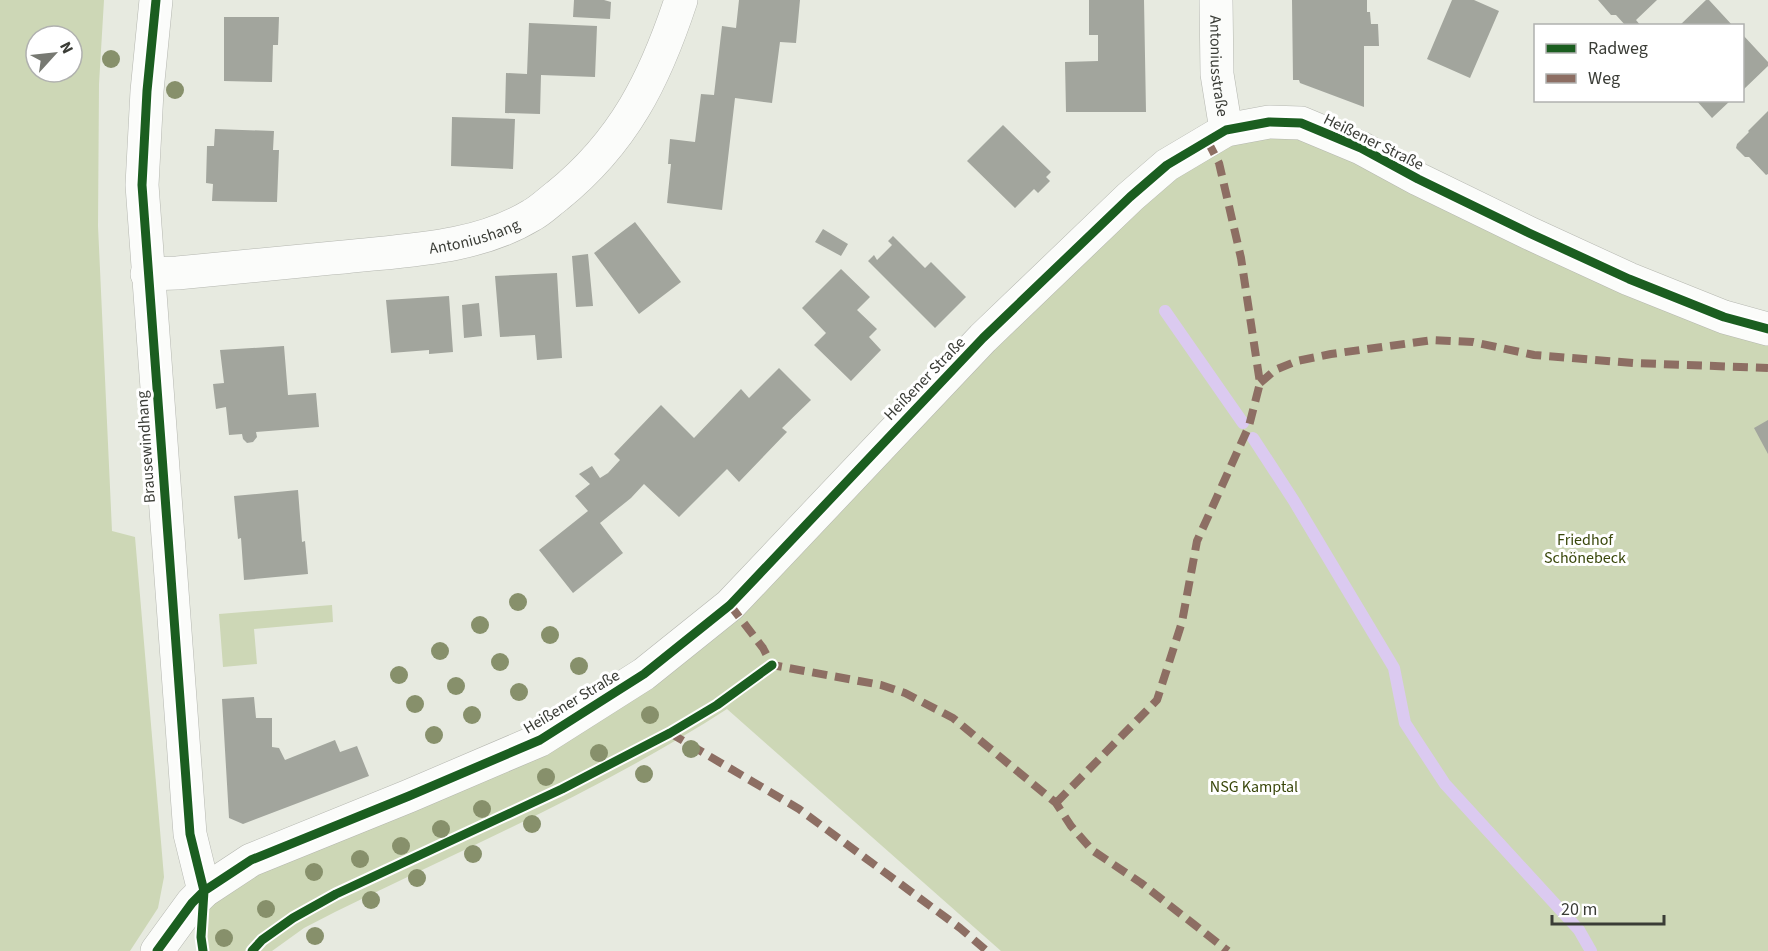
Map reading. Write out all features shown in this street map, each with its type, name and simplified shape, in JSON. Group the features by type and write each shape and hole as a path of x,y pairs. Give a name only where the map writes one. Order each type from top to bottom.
{"street":[{"name":"Brausewindhang","path":"156,0 147,91 142,185 190,834 204,891"},
{"name":"Antoniushang","path":"147,274 435,248 488,236 533,215 577,180 632,115 664,50 681,0"},
{"name":"Antoniusstraße","path":"1216,0 1217,74 1226,130"},
{"name":"Heißener Straße","path":"157,951 192,903 204,891 251,860 540,740 644,674 730,605 983,338 1096,229 1167,165 1226,130 1269,122 1301,123 1361,148 1498,219 1629,279 1724,317 1768,329"}],"green space":[{"path":"0,0 104,0 99,84 98,226 112,531 135,537 164,877 158,908 130,951 0,951"},
{"path":"1268,125 1768,332 1768,951 1001,951 727,709 584,791 304,928 272,951 206,951 208,893 593,713 1133,199"},
{"path":"332,605 333,622 254,629 257,664 223,667 219,614"}],"building":[{"path":"574,0 611,2 610,19 573,17"},
{"path":"739,0 800,0 796,43 780,42 772,103 735,98 722,210 667,203 671,164 668,164 670,139 695,142 701,94 714,95 722,26 736,28"},
{"path":"1089,0 1144,0 1146,112 1066,112 1065,62 1098,61 1098,35 1089,35"},
{"path":"1292,0 1367,0 1367,12 1370,12 1371,24 1378,24 1379,46 1364,46 1364,107 1300,83 1299,80 1293,80"},
{"path":"1452,0 1474,0 1499,11 1470,78 1427,59"},
{"path":"1598,0 1657,0 1636,20 1639,24 1624,24 1616,15 1611,15"},
{"path":"1706,0 1709,0 1731,24 1681,24"},
{"path":"224,17 279,17 278,45 273,45 272,82 224,81"},
{"path":"529,23 597,26 595,77 541,75 540,114 505,113 506,73 527,74"},
{"path":"1744,36 1768,62 1768,66 1744,89"},
{"path":"1698,102 1729,102 1712,118"},
{"path":"1768,111 1768,174 1766,175 1749,157 1745,157 1736,148 1748,131"},
{"path":"452,117 515,119 513,169 451,166"},
{"path":"1003,125 1051,172 1046,177 1050,181 1038,193 1034,189 1015,208 967,161"},
{"path":"215,129 274,131 273,150 279,150 277,202 212,201 213,184 206,183 207,146 214,146"},
{"path":"635,222 681,282 639,314 594,253"},
{"path":"823,229 848,244 841,256 815,242"},
{"path":"893,236 925,268 931,262 966,297 935,328 868,261 874,255 877,260 892,245 888,241"},
{"path":"588,254 593,306 576,307 572,256"},
{"path":"841,269 870,297 857,310 877,329 869,337 881,350 851,381 814,345 826,333 802,308"},
{"path":"557,273 562,358 537,360 535,335 500,337 495,276"},
{"path":"449,296 453,352 429,354 429,350 391,353 386,300"},
{"path":"479,303 482,336 464,338 462,305"},
{"path":"284,346 288,395 316,393 319,427 256,432 257,437 253,442 247,443 242,434 229,435 226,407 216,409 213,384 224,383 220,350"},
{"path":"779,368 811,400 782,428 787,432 739,482 727,469 679,517 644,484 631,498 600,523 623,553 573,593 539,550 588,511 575,496 590,484 579,474 592,466 600,478 608,473 620,460 614,454 661,405 694,438 741,389 749,398"},
{"path":"1768,420 1768,454 1754,428"},
{"path":"298,490 302,542 305,541 308,574 244,580 241,538 238,539 234,496"},
{"path":"254,697 256,718 272,718 272,747 279,748 285,760 335,740 340,752 357,746 369,776 243,824 229,818 222,699"}],"waterway":[{"path":"1165,311 1243,423"},
{"path":"1253,438 1294,501 1394,668 1405,723 1445,784 1579,930 1591,951"}],"marked path":[{"path":"1056,803 1157,700 1182,622 1197,541 1249,426 1260,383 1241,258 1219,163 1207,140"},
{"path":"1260,383 1275,370 1297,361 1433,340 1473,342 1534,355 1633,363 1768,368"},
{"path":"730,605 763,648 772,665"},
{"path":"768,668 772,665 881,685 905,693 953,718 1056,803 1071,826 1092,850 1141,883 1228,951"},
{"path":"670,733 799,809 960,928 987,951"}],"cycle path":[{"path":"156,0 147,91 142,185 190,834 204,891 201,937 203,951"},
{"path":"157,951 192,903 204,891 251,860 540,740 644,674 730,605 983,338 1130,197 1167,165 1226,130 1269,122 1301,123 1361,148 1418,179 1629,279 1724,317 1768,329"},
{"path":"252,951 262,940 293,918 336,894 562,789 670,733 717,705 772,665"}],"park label":[{"name":"Friedhof Schönebeck","path":"1585,548"},
{"name":"NSG Kamptal","path":"1254,786"}]}
